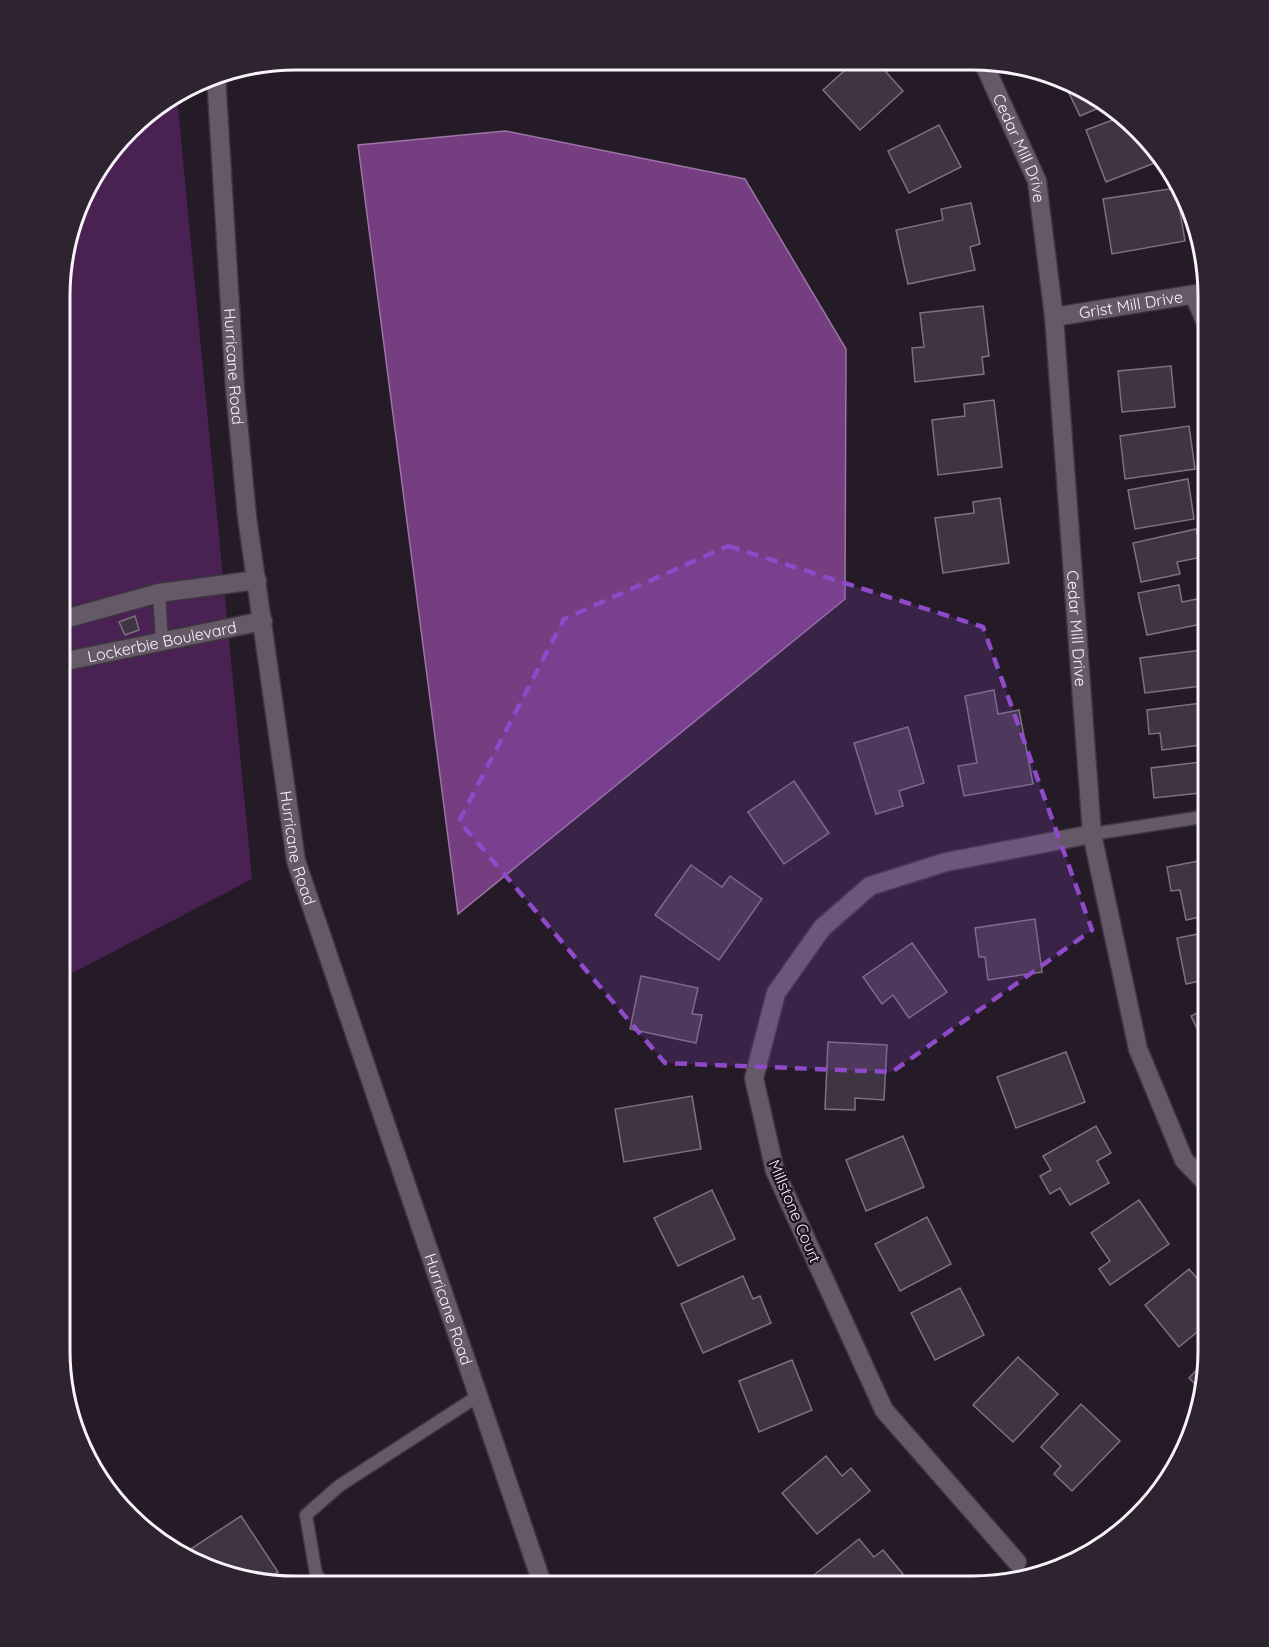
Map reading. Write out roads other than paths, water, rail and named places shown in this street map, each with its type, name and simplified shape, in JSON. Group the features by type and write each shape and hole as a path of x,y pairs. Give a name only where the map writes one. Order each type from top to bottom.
{"street":[{"name":"Cedar Mill Drive","path":"987,71 1037,181 1054,317 1092,834 1138,1049 1184,1160 1198,1175"},
{"name":"Hurricane Road","path":"217,85 235,389 247,517 296,861 540,1576"},
{"name":"Grist Mill Drive","path":"1054,317 1198,293"},
{"path":"70,618 159,593 257,580"},
{"name":"Lockerbie Boulevard","path":"70,660 263,621"},
{"name":"Millstone Court","path":"1017,1562 884,1410 775,1171 754,1077 776,993 822,928 870,886 946,862 1092,834"}],"lane":[{"path":"159,593 162,642"},
{"path":"1092,834 1198,818"},
{"path":"317,1576 306,1515 339,1486 478,1396"}]}
